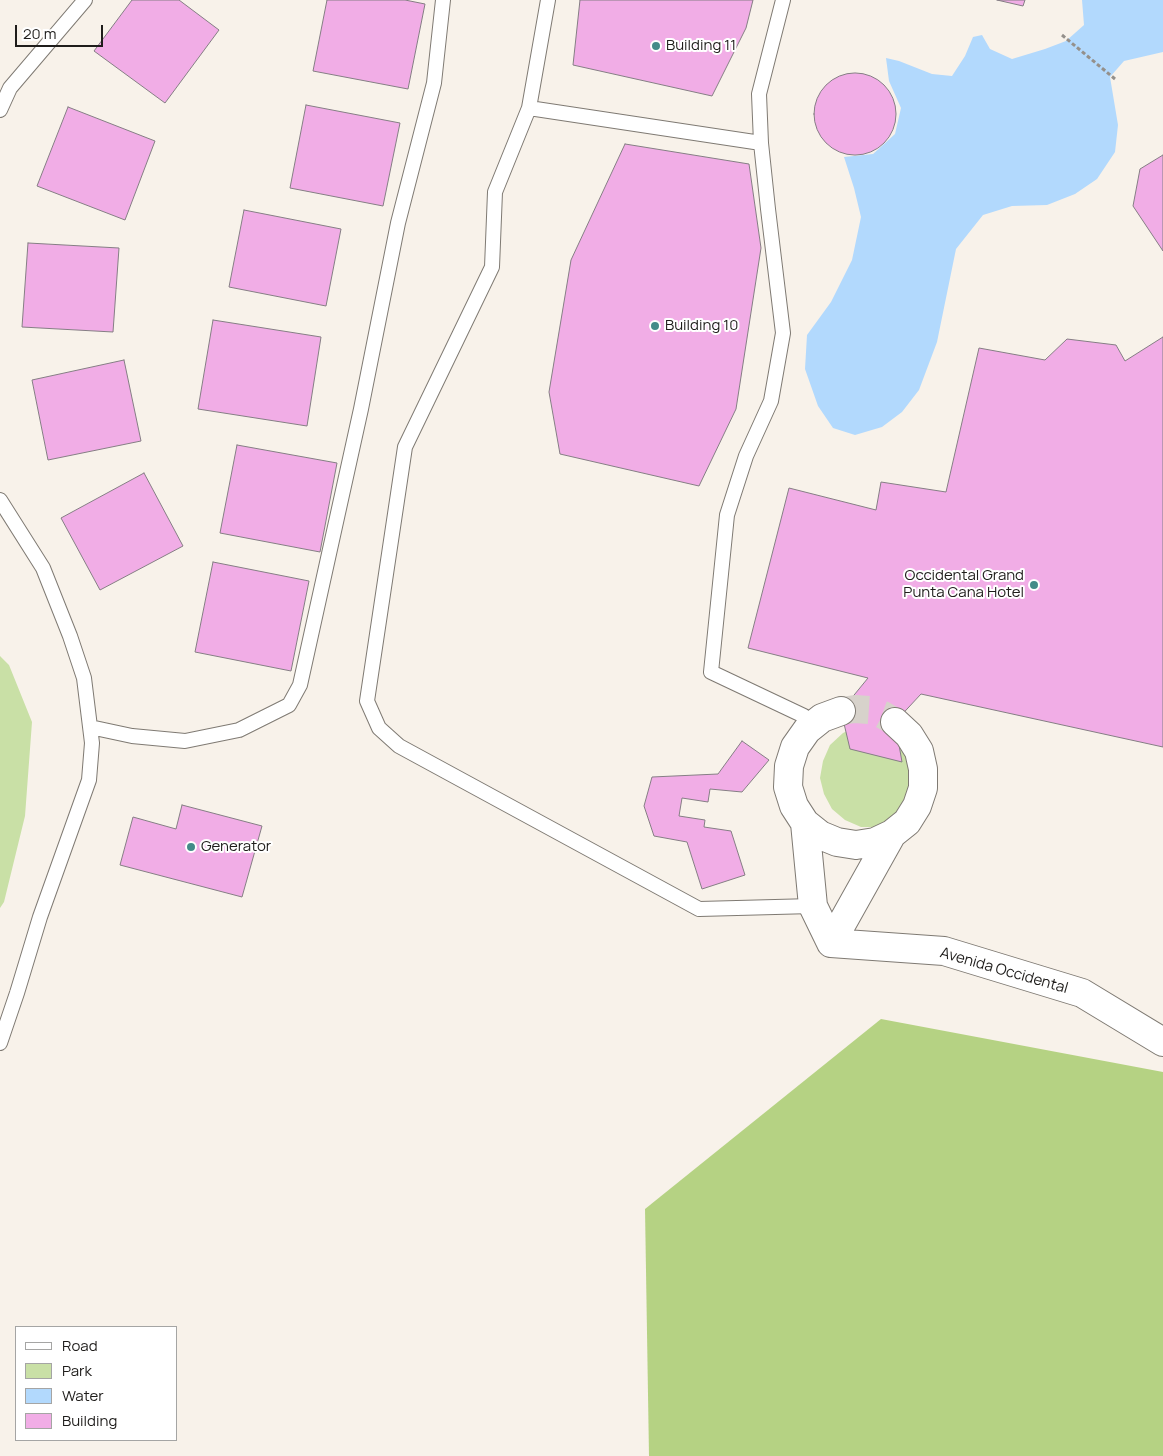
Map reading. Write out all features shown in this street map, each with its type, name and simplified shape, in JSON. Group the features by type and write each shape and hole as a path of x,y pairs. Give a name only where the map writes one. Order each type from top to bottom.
{"street":[{"path":"841,711 822,718 807,730 795,747 789,766 788,786 794,806 805,823 820,835 837,842 856,845 875,842 892,834 907,822 917,806 923,788 923,769 919,751 909,735 895,722"},
{"path":"805,823 813,906 832,943"},
{"path":"832,943 892,834"},
{"name":"Avenida Occidental","path":"832,943 944,951 1018,973 1082,993 1163,1042"}],"lane":[{"path":"0,110 10,88 85,0"},
{"path":"90,726 132,736 185,742 239,730 248,726 289,705 300,685 361,409 398,224 434,83 442,0"},
{"path":"548,0 529,108 495,192 492,267 405,447 367,700 380,728 400,746 699,909 813,906"},
{"path":"783,0 759,94 761,143 783,333 771,401 746,456 727,515 711,672 804,716 807,730"},
{"path":"529,108 761,143"},
{"path":"0,500 43,568 67,628 84,678 92,743 89,780 40,917 0,1043"}],"path":[{"path":"1062,35 1115,79"}],"green space":[{"path":"0,656 9,665 32,722 25,816 4,902 0,908"},
{"path":"858,726 906,737 919,799 878,827 861,827 845,820 832,809 824,794 820,778 823,761 830,745 843,733"},
{"path":"881,1019 1163,1072 1163,1456 649,1456 645,1209"}],"water":[{"path":"1082,0 1163,0 1163,52 1124,61 1110,77 1118,125 1115,152 1097,179 1075,194 1047,205 1012,206 983,215 956,249 937,342 919,390 902,412 882,427 855,435 833,428 818,406 805,369 807,335 831,302 852,260 861,217 844,157 873,154 895,134 901,108 889,81 886,58 932,74 952,76 965,56 973,37 982,35 990,49 1012,59 1066,41 1084,25"}],"building":[{"path":"132,0 179,0 219,30 165,103 94,51"},
{"path":"327,0 405,0 425,4 408,89 313,71"},
{"name":"Building 11","path":"580,0 753,0 746,28 712,96 573,65"},
{"path":"997,0 1025,0 1023,6"},
{"path":"855,73 871,76 884,85 893,98 896,114 893,130 884,143 871,152 855,155 839,152 826,143 817,130 814,114 817,98 826,85 839,76"},
{"path":"306,105 400,123 383,206 290,188"},
{"path":"68,107 155,141 125,220 37,186"},
{"name":"Building 10","path":"625,144 749,164 761,248 736,409 699,486 560,454 549,392 571,260"},
{"path":"1163,155 1163,251 1133,206 1140,169"},
{"path":"244,210 341,229 326,306 229,287"},
{"path":"28,243 119,248 113,332 22,327"},
{"path":"213,320 321,337 307,426 198,409"},
{"path":"1163,337 1163,747 921,694 895,722 902,762 850,749 841,711 868,678 748,648 789,488 876,510 881,482 946,492 979,348 1045,360 1067,339 1116,345 1125,361"},
{"path":"124,360 141,441 48,460 32,380"},
{"path":"237,445 337,463 320,552 220,533"},
{"path":"144,473 183,546 100,590 61,518"},
{"path":"213,562 309,581 291,671 195,652"},
{"path":"742,741 769,760 742,792 710,789 708,802 682,798 679,816 705,820 704,827 731,831 745,875 702,889 687,842 654,836 644,806 652,777 718,774"},
{"name":"Generator","path":"182,805 262,826 242,897 120,865 133,817 176,829"}],"tunnel":[{"path":"841,711 869,710 895,722"}],"place":[{"name":"Building 11","path":"656,46"},
{"name":"Building 10","path":"655,326"},
{"name":"Occidental Grand Punta Cana Hotel","path":"1034,585"},
{"name":"Generator","path":"191,847"}]}
